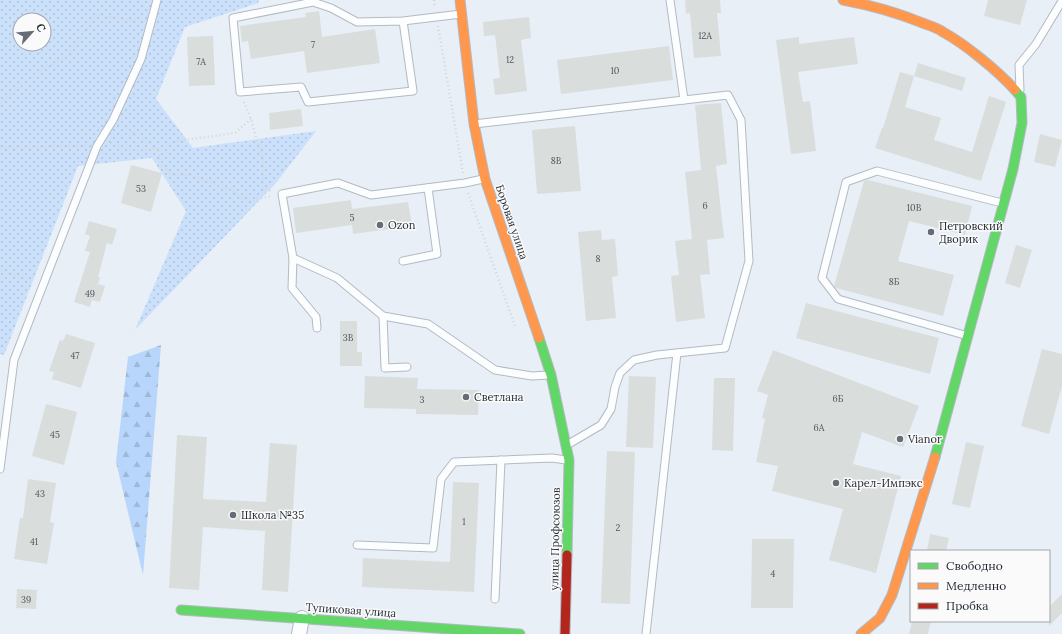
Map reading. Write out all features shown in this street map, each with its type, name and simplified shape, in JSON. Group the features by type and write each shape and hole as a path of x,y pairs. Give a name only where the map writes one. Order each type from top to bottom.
{"street":[{"name":"Боровая улица","path":"460,0 474,124 485,179 551,375 566,445"},
{"path":"844,0 866,4 899,14 942,31 973,53 1008,82 1021,97 1022,123 1004,204 936,455 892,595 880,618 861,634"},
{"name":"улица Профсоюзов","path":"565,634 569,460 566,445"},
{"name":"Тупиковая улица","path":"182,610 520,634"},
{"path":"299,634 302,618"}],"lane":[{"path":"0,469 14,360 97,146 113,120 141,59 157,0"},
{"path":"670,0 684,100"},
{"path":"1021,97 1019,64 1036,44 1062,1"},
{"path":"403,21 413,91 308,102 301,87 240,92 233,18 313,2 330,8 357,22 403,21 461,14"},
{"path":"474,124 728,96 741,120 749,261 725,348 677,353 634,360 620,373 615,387 611,408 601,425 566,445"},
{"path":"968,336 838,299 822,278 846,182 877,171 1004,204"},
{"path":"317,328 316,317 292,288 293,258 282,194 338,183 372,195 485,179"},
{"path":"403,261 437,254 428,188"},
{"path":"293,258 337,278 383,316 428,324 495,370 532,376 551,375"},
{"path":"383,316 385,368 407,367"},
{"path":"646,634 677,353"},
{"path":"357,545 433,548 441,479 454,462 552,458 569,460"},
{"path":"495,600 501,460"}],"path":[{"path":"434,0 465,183 516,331"},
{"path":"0,103 40,71 69,55 96,15 133,20 152,17"},
{"path":"240,92 251,119 264,166 263,188 282,194"},
{"path":"102,139 132,151 157,149 178,141 235,133 251,119"},
{"path":"113,120 157,149 162,165 171,174 194,176 233,191 245,201 282,194"},
{"path":"0,148 97,146"},
{"path":"0,270 43,285"}],"shaded area":[{"path":"0,0 259,0 258,3 185,27 156,99 193,148 316,131 276,183 135,330 186,211 152,158 78,166 4,355 0,354"}],"green space":[{"path":"161,345 143,575 116,462 128,357"}],"building":[{"path":"685,0 720,0 721,13 717,13 721,56 694,58 690,13 686,14"},
{"path":"988,0 1027,0 1020,25 984,16"},
{"path":"319,11 322,37 375,29 380,63 307,73 304,51 251,59 248,41 242,42 240,26 306,17 305,13"},
{"path":"529,17 531,38 521,40 527,91 495,95 493,79 500,78 495,35 484,36 483,22"},
{"path":"213,36 215,85 189,86 187,37"},
{"path":"799,37 799,44 854,37 858,64 798,72 803,102 810,101 816,151 791,154 776,40"},
{"path":"669,46 673,80 561,94 557,60"},
{"path":"918,63 966,78 962,91 914,76"},
{"path":"900,72 914,76 905,107 941,118 934,140 972,152 989,96 1006,102 981,181 875,148 883,128"},
{"path":"721,103 727,164 716,166 724,238 707,240 710,274 700,275 705,318 676,322 671,276 679,275 675,241 692,239 685,172 701,170 695,105"},
{"path":"301,109 303,126 270,130 269,113"},
{"path":"575,126 581,191 537,194 532,130"},
{"path":"1040,134 1062,140 1055,167 1034,162"},
{"path":"131,165 162,173 151,212 121,203"},
{"path":"868,180 972,206 965,235 909,221 898,261 954,275 943,316 836,288 834,286 864,181"},
{"path":"351,200 352,209 408,202 412,226 353,234 352,225 296,233 293,208"},
{"path":"89,221 117,229 112,245 107,243 98,277 100,277 98,284 105,286 100,302 92,300 90,307 74,302 90,252 85,251 90,236 85,234"},
{"path":"601,230 602,240 615,239 618,276 612,277 616,318 586,321 578,232"},
{"path":"1016,245 1032,250 1020,288 1005,283"},
{"path":"806,303 939,338 930,374 796,338"},
{"path":"340,321 357,321 357,352 362,352 362,366 340,366"},
{"path":"66,334 95,343 81,388 52,379 54,372 49,371 60,340 63,341"},
{"path":"1042,349 1062,354 1062,386 1049,434 1021,426"},
{"path":"773,350 919,406 903,447 862,432 853,464 901,476 876,573 829,560 843,509 772,491 778,466 756,462 765,419 762,418 768,395 757,391"},
{"path":"365,376 418,378 417,389 479,390 478,415 416,414 416,409 364,408"},
{"path":"629,376 656,377 653,448 626,447"},
{"path":"714,378 735,378 733,451 712,450"},
{"path":"46,404 77,412 64,465 32,456"},
{"name":"Школа №35","path":"177,435 207,437 203,499 266,502 270,443 297,445 288,592 262,590 265,531 203,527 199,590 169,588"},
{"path":"966,442 984,446 970,508 952,504"},
{"path":"607,451 635,452 630,604 601,603"},
{"path":"28,479 56,483 50,522 54,523 47,564 14,559 20,518 23,518"},
{"path":"453,482 479,483 474,592 362,587 363,558 450,562"},
{"path":"930,534 949,538 946,550 927,550"},
{"path":"752,539 794,539 793,608 751,608"},
{"path":"17,589 37,590 36,609 16,608"},
{"path":"1062,594 1062,613 1049,626 1050,622 1050,606"},
{"path":"912,622 931,622 928,634 909,634"}],"traffic: fast":[{"path":"935,457 1013,169 1022,123 1021,97 1015,90"},
{"path":"539,338 551,375 569,460 567,555"},
{"path":"181,610 520,634"}],"traffic: slow":[{"path":"460,0 474,124 485,179 539,338"},
{"path":"843,0 892,12 937,29 952,37 981,58 1015,90"},
{"path":"861,634 880,618 892,595 935,457"}],"traffic: jam":[{"path":"565,634 567,555"}],"place":[{"name":"Ozon","path":"380,225"},
{"name":"Петровский Дворик","path":"931,232"},
{"name":"Светлана","path":"466,397"},
{"name":"Vianor","path":"900,439"},
{"name":"Карел-Импэкс","path":"836,483"},
{"name":"Школа №35","path":"233,515"}]}
